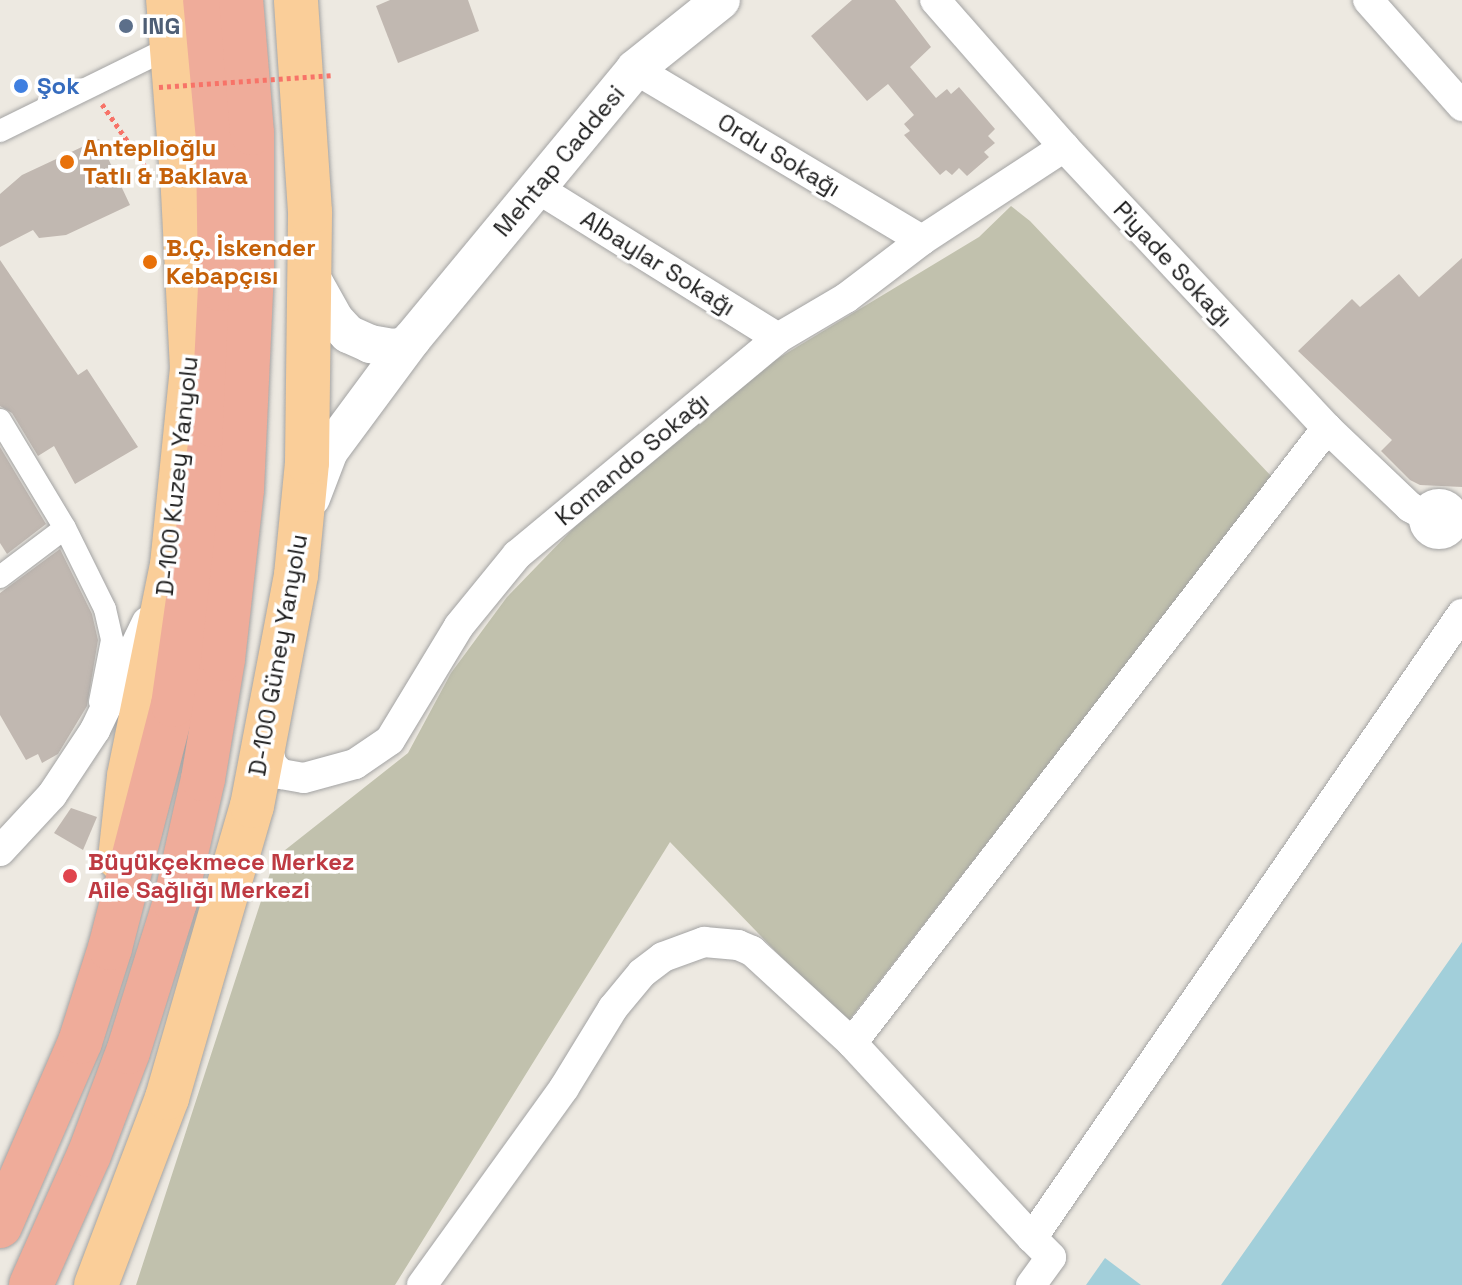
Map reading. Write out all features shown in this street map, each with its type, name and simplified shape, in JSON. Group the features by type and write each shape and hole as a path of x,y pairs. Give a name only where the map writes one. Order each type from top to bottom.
{"highway":[{"path":"0,1226 80,1042 110,948 173,705 213,425 220,289 218,139 205,0"},
{"path":"31,1285 89,1155 128,1052 170,917 203,779 223,659 242,490 252,268 252,133 241,0"},
{"path":"0,1172 80,1042"}],"main road":[{"name":"D-100 Kuzey Yanyolu","path":"110,948 129,776 172,565 192,369 183,189 165,67 168,0"},
{"name":"D-100 Güney Yanyolu","path":"96,1285 167,1098 252,806 296,575 307,462 310,212 296,0"}],"street":[{"name":"Mehtap Caddesi","path":"296,575 315,483 329,451 412,339 635,69 721,0"},
{"name":"Piyade Sokağı","path":"935,0 1064,147 1327,428 1410,507 1424,515 1429,508 1444,504 1458,525"},
{"path":"1368,0 1462,106"},
{"path":"0,131 90,86 165,67"},
{"name":"Ordu Sokağı","path":"635,69 922,240"},
{"name":"Komando Sokağı","path":"265,739 272,765 281,774 304,778 355,764 390,740 459,626 517,555 778,338 846,298 922,240 1064,147"},
{"name":"Albaylar Sokağı","path":"537,188 778,338"},
{"path":"307,270 335,320 348,334 370,344 393,348 412,339"},
{"path":"0,420 65,528 105,609 112,640 95,730"},
{"path":"852,1043 1327,428"},
{"path":"0,577 65,528"},
{"path":"0,851 52,795 95,730 111,703 172,565"},
{"path":"1032,1238 1462,614"},
{"path":"422,1285 564,1088 613,1008 642,973 663,957 704,942 738,945 752,951 852,1043 1051,1257 1031,1285"}],"path":[{"path":"165,67 335,75"},
{"path":"90,86 146,169 154,163"}],"shaded area":[{"path":"1011,206 1030,221 1272,477 846,1024 670,842 395,1285 136,1285 275,858 408,753 451,673 507,597 627,473 762,368 979,237"}],"water":[{"path":"1462,942 1462,1285 1221,1285 1396,1036"},
{"path":"1105,1258 1141,1285 1086,1285"}],"building":[{"path":"390,0 468,0 479,31 398,63 376,6"},
{"path":"852,0 895,0 931,47 910,67 936,98 947,89 951,94 959,87 995,129 988,136 995,143 984,152 989,157 967,176 959,168 952,175 946,170 940,175 904,135 910,131 904,124 914,115 888,84 867,101 811,36"},
{"path":"99,139 130,205 66,235 39,238 33,230 0,247 0,194 22,175"},
{"path":"1462,258 1462,487 1420,485 1410,480 1381,451 1392,440 1298,351 1352,299 1360,307 1399,274 1419,297"},
{"path":"0,260 78,375 87,369 138,447 75,484 54,446 38,456 12,413 0,406"},
{"path":"0,447 46,524 7,554 0,543"},
{"path":"60,549 92,614 98,640 87,706 58,754 42,763 38,754 26,760 0,715 0,593"},
{"path":"71,808 97,817 83,850 54,833"}],"place":[{"name":"ING","path":"126,26"},
{"name":"Şok","path":"21,86"},
{"name":"Anteplioğlu Tatlı & Baklava","path":"67,162"},
{"name":"B.Ç. İskender Kebapçısı","path":"150,262"},
{"name":"Büyükçekmece Merkez Aile Sağlığı Merkezi","path":"70,876"}]}
